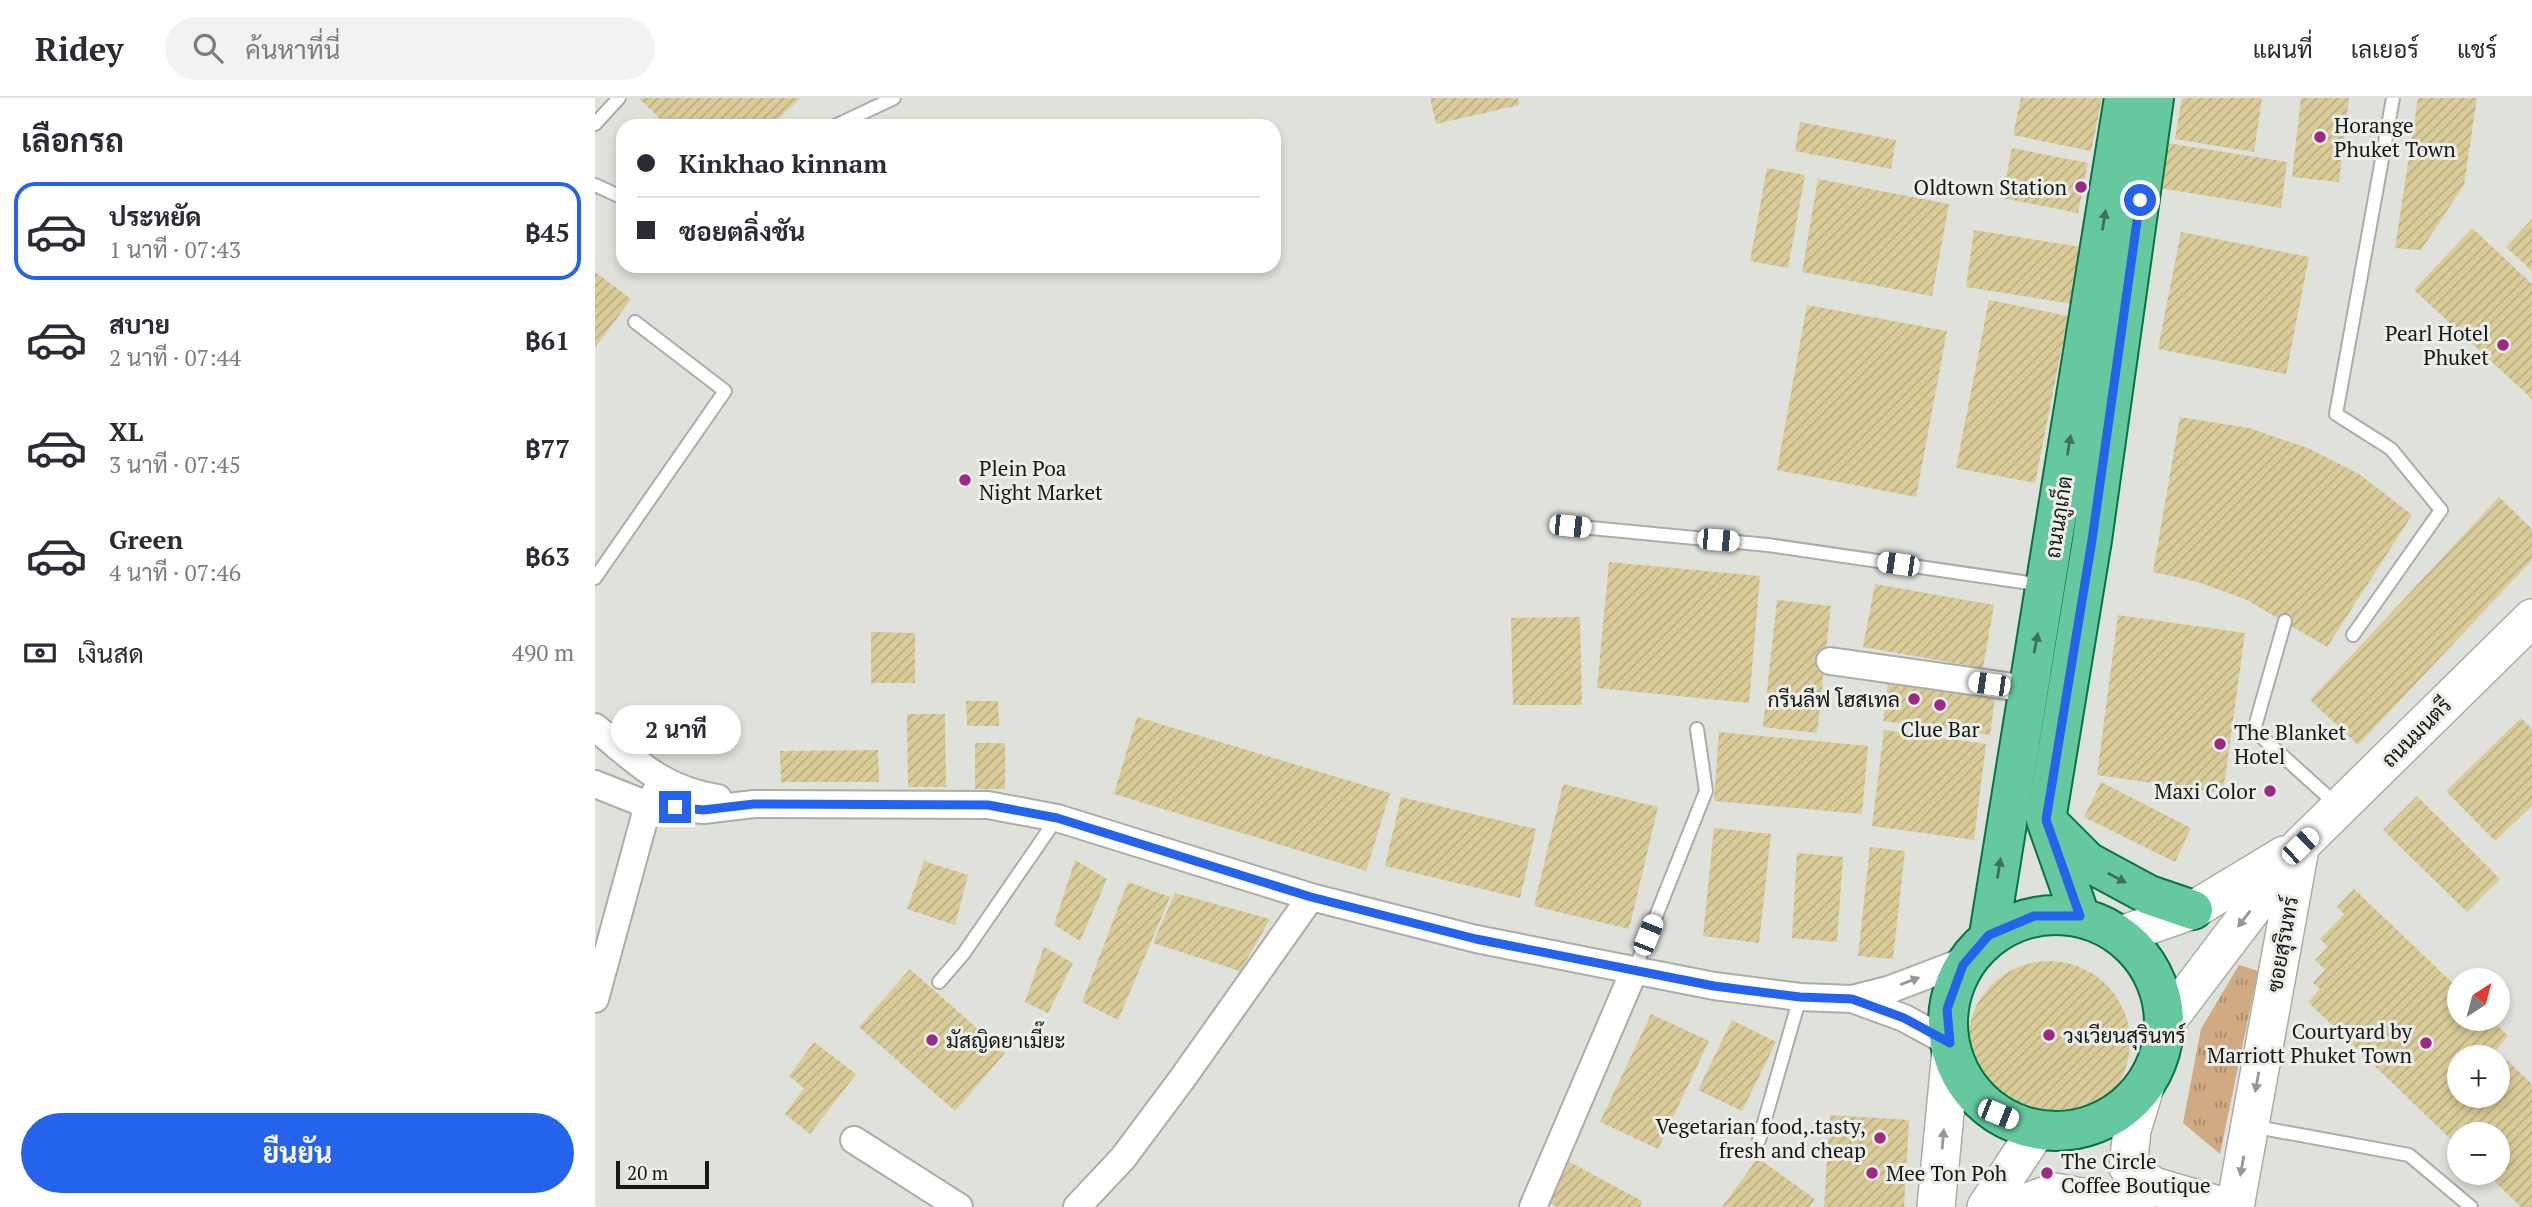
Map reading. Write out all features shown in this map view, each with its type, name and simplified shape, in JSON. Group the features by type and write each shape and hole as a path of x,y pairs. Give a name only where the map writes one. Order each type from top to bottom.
{"main road":[{"name":"ถนนภูเก็ต","path":"2080,916 2046,820 2092,540 2101,349 2124,98"},
{"name":"ถนนภูเก็ต","path":"1978,948 2055,535 2101,349 2154,98"},
{"path":"2055,535 2092,540"},
{"path":"2046,820 2088,862 2150,895 2193,910"},
{"path":"2034,916 2080,916 2121,935 2147,964 2162,999 2164,1037 2146,1084 2121,1111 2081,1129 2037,1130 1998,1114 1973,1093 1950,1047 1947,1009 1963,965 1978,948 2034,916"}],"street":[{"name":"ถนนมนตรี","path":"2165,1024 2300,846 2532,618"},
{"path":"1830,661 2028,689"},
{"path":"595,727 663,781 703,796 754,804"},
{"path":"595,999 648,805 663,781"},
{"path":"595,784 648,805 703,810 754,804 988,805 1057,818 1311,897 1476,939 1714,986 1800,997 1852,999 1891,989 1978,948"},
{"name":"ถนนมนตรี","path":"2121,935 2193,910 2300,846"},
{"name":"ซอยสุรินทร์","path":"2235,1207 2300,846"},
{"path":"1077,1207 1123,1158 1311,897"},
{"path":"1533,1207 1635,971"},
{"path":"1852,999 1904,1018 1950,1047 1936,1207"},
{"path":"2146,1084 2132,1130 2127,1167 2153,1186 2225,1207"},
{"path":"2037,1130 2054,1192"},
{"path":"1986,1207 2037,1130"},
{"path":"854,1140 959,1207"},
{"path":"2015,1207 2054,1192 2137,1207"}],"lane":[{"path":"595,124 619,98"},
{"path":"850,119 894,98"},
{"path":"2353,635 2441,510 2391,449 2336,414 2393,98"},
{"path":"595,185 616,195"},
{"path":"595,578 725,391 635,323"},
{"path":"1570,526 1768,545 2047,585"},
{"path":"2285,621 2254,730 2340,807"},
{"path":"1635,971 1706,791 1697,729"},
{"path":"939,982 964,953 1057,818"},
{"path":"1759,1140 1800,997"},
{"path":"2249,1125 2409,1155 2471,1207"}],"green space":[{"path":"2239,965 2258,971 2220,1154 2183,1123 2201,1029"}],"building":[{"path":"639,98 801,98 778,119 660,119"},
{"path":"1430,98 1518,98 1519,105 1436,124"},
{"path":"2021,98 2102,98 2091,151 2013,135"},
{"path":"2182,98 2262,98 2254,152 2175,139"},
{"name":"Horange Phuket Town","path":"2301,98 2349,98 2339,182 2292,177"},
{"path":"2418,98 2477,98 2464,185 2421,250 2395,248"},
{"path":"1800,122 1896,140 1891,169 1795,151"},
{"path":"2167,143 2287,162 2281,208 2160,188"},
{"path":"2012,148 2088,163 2078,213 2002,198"},
{"path":"1767,168 1805,175 1788,268 1750,261"},
{"path":"1818,179 1949,204 1932,296 1802,272"},
{"path":"2532,219 2532,271 2506,247"},
{"name":"Pearl Hotel Phuket","path":"2472,228 2532,284 2532,399 2414,290"},
{"path":"1974,230 2081,247 2073,304 1966,287"},
{"path":"2181,232 2309,257 2286,374 2158,349"},
{"path":"595,272 631,299 595,348"},
{"path":"1989,300 2068,316 2035,483 1956,468"},
{"path":"1807,305 1947,331 1916,497 1777,470"},
{"path":"2180,417 2249,428 2310,449 2359,474 2412,515 2327,647 2247,600 2198,582 2153,572"},
{"path":"2499,497 2532,529 2532,560 2358,745 2310,700"},
{"path":"1609,562 1760,576 1749,703 1597,688"},
{"path":"1875,584 1994,605 1983,668 1863,647"},
{"path":"1777,600 1831,606 1817,733 1763,727"},
{"path":"2118,615 2245,633 2223,793 2097,775"},
{"path":"1580,617 1582,705 1513,705 1511,618"},
{"path":"871,632 915,633 915,683 871,683"},
{"name":"Clue Bar","path":"1889,675 1996,689 1990,735 1883,721"},
{"path":"966,701 998,701 999,726 967,726"},
{"path":"907,714 945,714 946,787 908,787"},
{"path":"1137,717 1390,793 1366,871 1114,794"},
{"path":"2521,718 2532,729 2532,806 2495,841 2446,791"},
{"path":"1884,730 1986,744 1974,840 1872,826"},
{"path":"1719,732 1868,746 1862,814 1714,801"},
{"path":"975,743 1005,743 1005,789 975,789"},
{"path":"878,750 879,782 781,782 780,751"},
{"path":"2101,782 2191,828 2175,862 2084,817"},
{"path":"1563,784 1658,807 1629,929 1534,906"},
{"path":"2417,796 2500,879 2467,912 2383,830"},
{"path":"1401,797 1536,829 1520,898 1385,866"},
{"path":"1714,828 1771,834 1759,943 1703,936"},
{"path":"1870,847 1905,851 1893,959 1858,956"},
{"path":"1797,853 1843,857 1837,942 1792,938"},
{"path":"1075,860 1107,879 1080,941 1054,925"},
{"path":"924,861 968,875 955,925 907,909"},
{"path":"1128,882 1170,897 1118,1020 1082,1002"},
{"name":"Courtyard by Marriott Phuket Town","path":"2354,889 2447,978 2447,1031 2503,1031 2508,1036 2500,1045 2447,1045 2447,1108 2510,1108 2510,1063 2532,1084 2532,1207 2521,1207 2498,1185 2510,1185 2510,1122 2447,1122 2447,1135 2308,1002 2320,989 2313,983 2325,970 2315,960 2328,947 2320,939 2344,914 2337,907"},
{"path":"1175,893 1270,919 1240,971 1153,943"},
{"path":"1044,947 1073,963 1048,1013 1025,1002"},
{"name":"วงเวียนสุรินทร์","path":"2049,961 2080,967 2106,985 2124,1011 2130,1042 2124,1073 2106,1099 2080,1117 2049,1123 2018,1117 1992,1099 1974,1073 1968,1042 1974,1011 1992,985 2018,967"},
{"name":"มัสญิดยาเมี๊ยะ","path":"910,969 1005,1053 955,1111 859,1027"},
{"path":"1651,1014 1709,1041 1658,1149 1600,1122"},
{"path":"1732,1020 1776,1042 1742,1111 1698,1090"},
{"path":"814,1042 856,1074 810,1134 785,1114 804,1088 789,1076"},
{"path":"1830,1115 1909,1120 1904,1207 1824,1207"},
{"path":"1758,1158 1815,1199 1809,1207 1722,1207"},
{"path":"1564,1159 1642,1201 1640,1207 1557,1207 1544,1200"}],"place":[{"name":"Horange Phuket Town","path":"2320,137"},
{"name":"Oldtown Station","path":"2081,187"},
{"name":"Pearl Hotel Phuket","path":"2503,345"},
{"name":"Plein Poa Night Market","path":"965,480"},
{"name":"กรีนลีฟ โฮสเทล","path":"1914,699"},
{"name":"Clue Bar","path":"1940,705"},
{"name":"The Blanket Hotel","path":"2220,744"},
{"name":"Maxi Color","path":"2270,791"},
{"name":"วงเวียนสุรินทร์","path":"2049,1035"},
{"name":"มัสญิดยาเมี๊ยะ","path":"932,1040"},
{"name":"Courtyard by Marriott Phuket Town","path":"2426,1043"},
{"name":"Vegetarian food,.tasty, fresh and cheap","path":"1880,1138"},
{"name":"Mee Ton Poh","path":"1872,1173"},
{"name":"The Circle Coffee Boutique","path":"2047,1173"}],"route":[{"path":"675,807 703,810 754,804 988,805 1057,818 1311,897 1476,939 1714,986 1800,997 1852,999 1904,1018 1950,1043 1947,1009 1963,965 1989,935 2034,916 2080,916 2046,820 2092,540 2140,200"}]}
